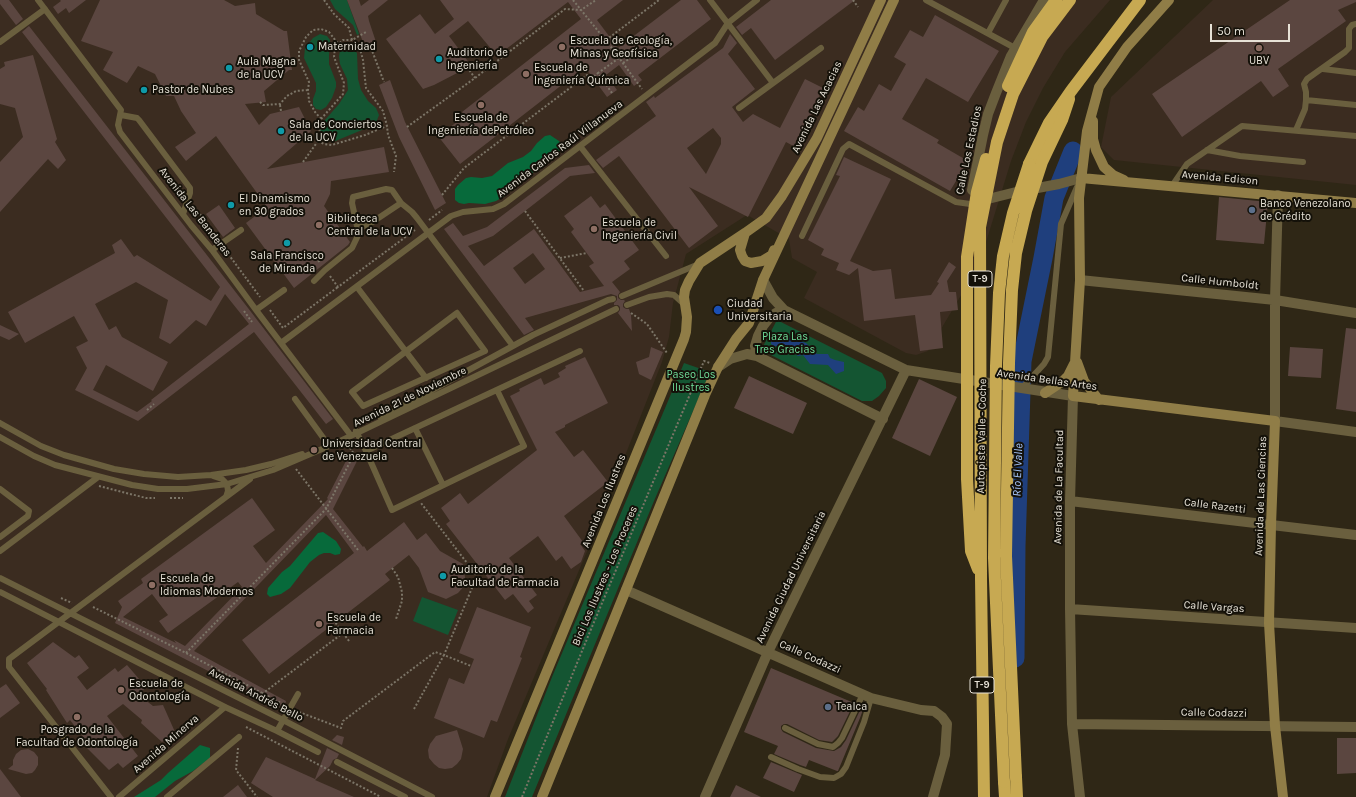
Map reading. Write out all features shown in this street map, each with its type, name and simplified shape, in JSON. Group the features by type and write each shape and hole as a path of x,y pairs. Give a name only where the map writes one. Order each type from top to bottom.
{"highway":[{"path":"981,578 971,551 967,480 967,257 977,192 1007,90 1033,32 1056,0"},
{"name":"T-9","path":"983,794 980,228 997,142 1013,94 1042,37 1070,0"},
{"name":"Autopista Valle - Coche","path":"1005,797 994,558 996,366 1003,256 1013,213 1029,164 1049,122 1140,0"},
{"name":"Autopista Valle - Coche","path":"1017,797 1006,556 1009,363 1012,290 1016,253 1026,211 1042,162 1062,120 1071,91"}],"main road":[{"name":"Avenida Las Acacias","path":"745,233 766,218 782,196 817,138 881,0"},
{"path":"542,797 702,402 718,367 736,339 749,323 763,280 894,0"},
{"path":"1129,182 1113,175 1104,167 1096,150 1093,139 1093,110 1099,86 1110,70 1127,47 1169,0"},
{"name":"Avenida de La Facultad","path":"1073,396 1080,280 1081,178 1087,131 1093,110"},
{"name":"Avenida Edison","path":"1081,178 1356,203"},
{"path":"745,233 741,244 740,254 745,261 752,263 762,261 772,255 785,233"},
{"name":"Avenida Los Ilustres","path":"496,797 686,332 686,290 700,263 745,233"},
{"path":"1045,393 1068,376 1076,358"},
{"path":"1076,358 1084,381 1099,400"},
{"name":"Avenida Bellas Artes","path":"1073,396 1276,421"},
{"name":"Avenida de Las Ciencias","path":"1276,421 1271,525 1269,622 1275,726 1283,797"}],"street":[{"name":"Calle Los Estadios","path":"1044,0 1015,48 1003,74 988,114 981,142 970,204 1081,178"},
{"name":"Avenida de Las Ciencias","path":"1276,421 1275,300 1278,196"},
{"name":"Avenida Bellas Artes","path":"763,280 773,298 784,310 906,370 1045,393 1073,396"},
{"name":"Calle Humboldt","path":"1080,280 1275,300 1356,313"},
{"path":"757,356 755,346 763,326 770,317 784,310"},
{"path":"718,367 730,359 743,355 747,354 757,356 883,419"},
{"name":"Avenida Ciudad Universitaria","path":"704,797 768,652 906,370"},
{"name":"Avenida de La Facultad","path":"1073,396 1070,501 1072,724 1080,797"},
{"name":"Avenida Bellas Artes","path":"1276,421 1356,432"},
{"name":"Calle Razetti","path":"1070,501 1356,535"},
{"name":"Calle Codazzi","path":"626,590 867,696 921,710 934,711 942,717 947,724 944,755 933,797"},
{"name":"Calle Vargas","path":"1070,609 1356,628"},
{"name":"Calle Codazzi","path":"1072,724 1356,727"}],"lane":[{"name":"Avenida Las Banderas","path":"38,0 120,109 118,125 120,132 212,250 349,433"},
{"path":"710,0 773,83"},
{"name":"Avenida Carlos Raúl Villanueva","path":"281,343 457,213 488,210 504,204 715,43 728,23 757,0"},
{"path":"926,0 1015,48"},
{"path":"988,33 1006,0"},
{"path":"0,42 45,9"},
{"path":"1296,130 1305,109 1306,92 1304,84 1308,79 1346,52 1348,48 1349,29 1352,25 1356,24"},
{"path":"1348,41 1356,42"},
{"path":"739,108 821,48"},
{"path":"1323,69 1356,73"},
{"path":"1306,100 1356,105"},
{"path":"120,115 137,118 139,120 190,188 190,193 183,214"},
{"path":"1172,186 1187,164 1242,126 1356,136"},
{"path":"802,236 843,149 849,144 956,202 970,204"},
{"path":"580,146 666,256"},
{"path":"1207,150 1240,156 1304,162"},
{"path":"1021,389 1044,364 1048,357 1061,224 1081,178"},
{"path":"362,227 357,226 352,203 353,197 386,189 392,190 401,203 412,212 422,225 512,346"},
{"path":"314,281 352,248 362,227 371,223 401,203"},
{"path":"212,250 241,230"},
{"path":"622,296 700,263"},
{"path":"357,287 426,378"},
{"path":"256,310 284,290"},
{"path":"628,305 660,294 674,295 685,305"},
{"name":"Avenida 21 de Noviembre","path":"0,437 34,456 55,465 132,486 158,489 187,489 227,484 252,477 295,461 343,440 512,346 601,303 613,299"},
{"name":"Avenida 21 de Noviembre","path":"0,423 41,446 64,455 88,462 144,474 178,477 211,475 246,470 271,464 300,454 349,433 356,432 616,310"},
{"path":"456,313 485,351 426,378 363,406 352,392 456,313"},
{"path":"366,451 580,351"},
{"path":"356,432 392,510 524,446 497,390"},
{"path":"295,399 327,443"},
{"path":"415,428 443,486"},
{"path":"211,475 222,479 227,484 228,491 226,497"},
{"path":"0,551 98,477"},
{"path":"111,797 8,667 8,659 252,477"},
{"path":"0,489 29,511 28,516 0,537"},
{"path":"14,526 23,533"},
{"name":"Avenida Andrés Bello","path":"0,578 283,720 432,797"},
{"name":"Avenida Andrés Bello","path":"0,592 225,707 318,752"},
{"path":"277,731 298,694"},
{"path":"785,728 818,744 833,747 842,738 867,696"},
{"path":"771,757 820,777 834,778 841,774 846,766 864,722 867,696"},
{"name":"Avenida Minerva","path":"119,797 225,707"},
{"path":"167,797 239,737"},
{"path":"337,762 405,797"}],"path":[{"path":"324,0 334,14 349,28 352,40 360,49 363,60 366,88 383,111 388,135 396,156 394,172"},
{"path":"574,0 638,83"},
{"path":"407,127 475,78 565,9 582,10 596,0"},
{"path":"606,40 659,0"},
{"path":"853,0 858,7"},
{"path":"320,119 309,101 309,82 299,60 300,51 306,37 313,30 321,29 329,32 339,45"},
{"path":"302,162 318,141 320,119 343,94 344,83 334,57 335,48 343,40 352,40 366,32"},
{"path":"371,48 384,82"},
{"path":"623,63 638,53"},
{"path":"442,195 464,168 587,75 590,80 619,58"},
{"path":"467,67 475,78"},
{"path":"598,73 612,93"},
{"path":"260,102 263,105 280,104 287,96 296,91 308,90"},
{"path":"280,104 281,111"},
{"path":"318,141 324,144 332,145 387,126"},
{"path":"200,214 283,328 442,210"},
{"path":"525,211 584,291"},
{"path":"560,258 587,253"},
{"path":"316,257 338,287"},
{"path":"244,311 252,322"},
{"path":"630,312 647,324 674,363"},
{"name":"Bici Los Ilustres - Los Proceres","path":"522,797 592,626 704,361"},
{"path":"147,410 154,404"},
{"path":"186,653 326,508 354,454 343,440"},
{"path":"294,467 358,550"},
{"path":"414,709 444,655 477,576 416,498"},
{"path":"392,568 398,577 402,592 402,601 396,619"},
{"path":"89,605 186,653 290,708 341,728 343,721 435,652 471,666"},
{"path":"335,622 349,641"},
{"path":"262,694 343,633"},
{"path":"257,797 236,770 240,724 381,797"}],"shaded area":[{"name":"Universidad Central de Venezuela","path":"0,0 1110,0 1065,52 1043,88 1026,122 1011,161 979,265 928,351 916,355 906,353 804,298 817,272 792,258 789,239 747,215 686,254 673,303 669,337 662,362 593,537 508,739 487,797 0,797"},
{"name":"UBV","path":"1213,0 1356,0 1356,185 1114,160 1101,147 1111,97"}],"green space":[{"path":"330,0 347,0 359,34 357,35 353,25 335,9"},
{"path":"320,34 327,36 330,40 329,64 336,82 336,87 332,98 326,107 321,110 316,109 313,105 316,83 304,58 305,48 313,38"},
{"path":"346,46 351,47 357,53 358,79 361,90 368,101 376,108 379,115 376,123 370,128 333,142 323,137 320,130 325,120 339,104 348,90 347,79 340,64 339,56 340,51"},
{"path":"550,135 562,145 561,150 553,158 513,187 506,195 496,201 485,204 464,204 455,200 455,189 466,178 482,178 492,176 508,163 523,157 545,136"},
{"name":"Plaza Las Tres Gracias","path":"777,320 882,373 886,381 886,388 872,401 862,401 761,350"},
{"name":"Paseo Los Ilustres","path":"684,363 710,372 654,501 532,797 505,797 552,677"},
{"path":"323,532 336,541 341,549 340,554 335,555 324,553 319,555 310,562 290,588 281,594 270,597 267,594 268,588 282,572 290,566 318,533"},
{"path":"422,597 458,610 448,635 413,621"},
{"path":"200,745 210,748 210,758 193,771 175,781 155,797 134,797 161,780"}],"water":[{"path":"775,333 806,343 817,354 828,354 830,358 844,362 844,371 836,374 828,365 810,364 803,355 798,356 789,349 781,346 774,346 771,344 771,340"}],"building":[{"path":"0,0 9,0 23,19 16,25 0,4"},
{"path":"60,0 86,0 69,13 66,8 58,14 53,7 61,1"},
{"path":"100,0 224,0 235,6 255,3 256,14 284,31 287,31 292,70 289,70 264,91 266,102 245,104 259,125 270,114 299,107 311,131 267,169 384,147 389,172 331,181 330,194 324,206 350,242 348,245 294,288 246,223 267,207 216,136 186,161 175,147 196,133 181,111 174,96 166,96 155,74 138,66 127,83 103,70 113,52 81,41"},
{"path":"347,0 359,0 361,6 369,0 388,0 368,16 377,45 366,50"},
{"path":"440,0 623,0 597,20 618,48 681,0 697,0 711,19 638,75 642,80 634,86 619,65 606,75 617,90 607,97 585,67 460,164 438,136 465,116 462,112 581,19 568,2 497,56 468,21 449,36 470,64 463,70 423,89 386,39 420,14 435,34 454,19"},
{"path":"771,0 855,0 775,60 751,28 742,35 736,27"},
{"path":"1290,0 1356,0 1356,2 1338,10 1346,21 1278,69 1289,86 1273,97 1261,81 1182,137 1152,94"},
{"path":"935,15 999,51 968,102 926,78 902,119 939,140 937,143 968,161 950,191 844,131 858,107 864,111 879,84 891,91 906,64 894,57 910,30 923,37"},
{"path":"29,26 333,419 326,424 254,332 138,421 75,390 87,368 76,347 88,341 74,316 25,343 8,312 115,253 112,245 121,239 134,257 137,255 211,301 220,287 22,32","holes":["136,282 168,300 159,338 170,344 196,320 206,326 225,294 249,324 137,412 93,390 106,365 153,391 168,362 122,337 116,326 109,330 95,304"]},
{"path":"730,34 737,43 728,54 755,89 732,107 743,122 753,114 780,128 805,79 823,88 797,148 786,142 748,217 689,187 718,226 689,248 619,156 603,168 596,160 656,116 646,102 654,96 655,98 723,48","holes":["713,128 721,138 721,144 706,174 687,148"]},
{"path":"33,55 57,139 55,142 66,160 58,169 48,159 0,212 0,162 23,137 15,108 0,104 0,69 5,66 4,62"},
{"path":"390,80 405,122 446,203 435,210 399,137 379,85"},
{"path":"844,157 891,179 850,261 873,271 891,269 895,299 931,295 939,283 937,282 949,262 956,267 947,281 949,292 956,292 958,310 940,312 943,348 920,351 915,315 864,321 858,268 849,275 836,270 839,263 821,255 824,249 808,240 840,176 836,175"},
{"path":"589,165 595,173 570,176 493,236 468,246 484,266 534,229 580,292 604,286 589,266 594,263 571,232 574,229 564,216 591,196 600,208 605,204 639,250 624,261 630,269 612,282 620,292 618,298 625,301 623,307 629,309 632,331 618,313 620,307 618,305 614,305 617,300 617,296 611,294 525,318 534,330 524,335 444,229 453,223 463,236 487,227 565,168","holes":["533,253 545,269 525,284 513,268"]},
{"path":"1219,197 1268,202 1264,244 1216,240"},
{"path":"219,205 235,228 223,237 206,214"},
{"path":"0,325 19,334 9,340 0,336"},
{"path":"1346,328 1356,329 1356,412 1336,409"},
{"path":"651,347 663,352 651,380 639,374 636,362 649,357"},
{"path":"1290,347 1323,349 1321,378 1288,376"},
{"path":"585,357 608,403 565,425 565,427 555,432 574,457 583,450 608,482 564,516 583,542 580,544 585,551 581,562 571,569 562,556 556,561 538,536 509,558 537,595 529,601 534,608 528,613 513,594 505,600 446,524 450,521 441,508 460,493 468,504 537,450 510,396 520,391 519,389 541,378 544,385 560,377 558,373 566,368 565,366"},
{"path":"749,376 807,403 793,434 734,408"},
{"path":"919,379 957,397 930,456 892,438"},
{"path":"348,457 357,461 333,509 363,547 364,546 367,551 404,522 417,540 426,533 440,551 463,564 466,584 458,593 446,599 428,592 419,568 409,555 385,574 390,580 269,674 242,640 354,553 326,515 194,651 286,701 282,709 115,623 122,607 118,601 143,583 141,579 252,498 275,530 253,546 266,563 328,499 327,498","holes":["238,582 242,587 185,646 123,617 152,594 168,615 159,621 168,633"]},
{"path":"477,607 531,627 520,657 522,658 497,722 491,720 484,738 434,718 449,678 464,684 474,659 459,653"},
{"path":"53,642 75,658 79,655 89,668 77,677 87,690 115,668 118,672 127,665 146,687 139,695 153,706 163,705 175,732 162,742 141,723 142,720 123,704 107,716 138,756 123,768 118,763 109,770 83,744 86,741 70,720 67,723 46,690 47,689 27,663"},
{"path":"771,668 854,703 838,736 832,742 819,740 787,724 781,726 783,732 816,748 834,751 841,747 846,740 862,706 864,707 838,771 809,760 806,767 800,765 774,754 778,746 744,732"},
{"path":"6,684 20,703 0,718 0,688"},
{"path":"457,730 463,749 461,759 452,768 439,768 429,758 428,750 430,744 436,736"},
{"path":"337,735 344,737 342,745 332,740"},
{"path":"1337,738 1356,738 1356,773 1337,774"},
{"path":"327,748 339,754 330,766 315,780 354,797 273,797 251,783 266,757 315,779"},
{"path":"28,749 34,752 38,757 38,765 32,773 26,774 8,769 13,765 13,760 16,754 21,750"},
{"path":"771,762 802,775 794,792 763,778"},
{"path":"0,769 21,797 0,797"},
{"path":"238,785 247,797 223,797"},
{"path":"736,785 761,797 730,797"}],"waterway":[{"name":"Río El Valle","path":"1015,658 1016,546 1022,361 1054,198 1073,151"}],"place":[{"name":"Maternidad","path":"310,47"},
{"name":"Escuela de Geología, Minas y Geofísica","path":"562,47"},
{"name":"UBV","path":"1259,48"},
{"name":"Auditorio de Ingeniería","path":"439,59"},
{"name":"Aula Magna de la UCV","path":"229,68"},
{"name":"Escuela de Ingeniería Química","path":"526,74"},
{"name":"Pastor de Nubes","path":"144,90"},
{"name":"Escuela de Ingeniería dePetróleo","path":"481,105"},
{"name":"Sala de Conciertos de la UCV","path":"281,131"},
{"name":"El Dinamismo en 30 grados","path":"231,205"},
{"name":"Banco Venezolano de Crédito","path":"1252,210"},
{"name":"Biblioteca Central de la UCV","path":"319,225"},
{"name":"Escuela de Ingeniería Civil","path":"594,229"},
{"name":"Sala Francisco de Miranda","path":"287,243"},
{"name":"Ciudad Universitaria","path":"718,310"},
{"name":"Universidad Central de Venezuela","path":"314,450"},
{"name":"Auditorio de la Facultad de Farmacia","path":"443,576"},
{"name":"Escuela de Idiomas Modernos","path":"152,585"},
{"name":"Escuela de Farmacia","path":"319,624"},
{"name":"Escuela de Odontología","path":"121,690"},
{"name":"Tealca","path":"828,707"},
{"name":"Posgrado de la Facultad de Odontología","path":"77,717"}]}
